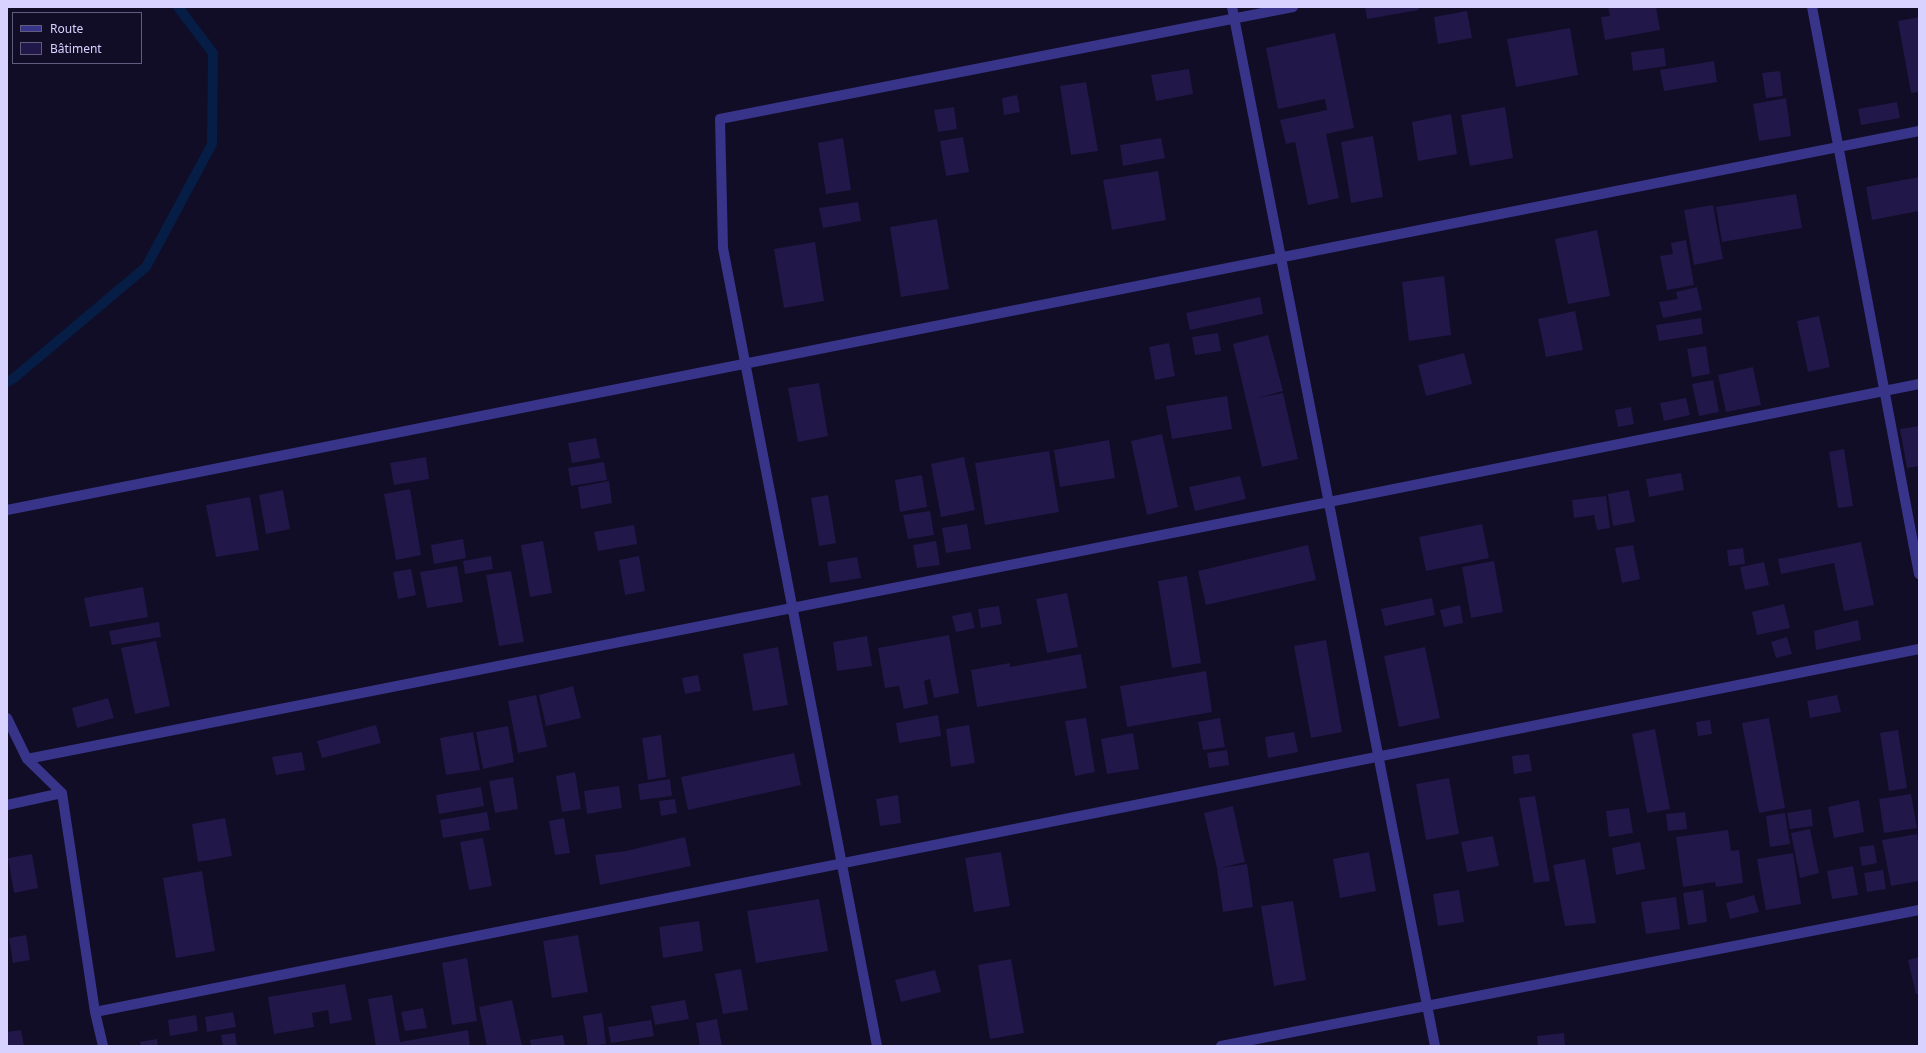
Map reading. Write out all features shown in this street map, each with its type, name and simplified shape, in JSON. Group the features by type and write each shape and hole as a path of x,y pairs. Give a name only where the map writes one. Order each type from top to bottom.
{"street":[{"path":"1232,7 1436,1046"},
{"path":"877,1046 723,248 720,120 1293,7"},
{"path":"1812,7 1919,574"},
{"path":"7,510 1281,259 1919,131"},
{"path":"27,759 1919,384"},
{"path":"95,1012 1379,758 1919,649"},
{"path":"7,718 27,759 62,793 95,1012 102,1046"},
{"path":"7,805 62,793"},
{"path":"1221,1046 1919,910"}],"building":[{"path":"1365,7 1418,7 1419,10 1367,19"},
{"path":"1608,7 1656,7 1660,30 1605,40 1601,17 1610,16"},
{"path":"1467,11 1472,38 1438,44 1434,17"},
{"path":"1919,17 1919,92 1911,93 1898,21"},
{"path":"1570,28 1578,75 1516,87 1507,39"},
{"path":"1335,33 1354,128 1326,134 1339,198 1308,205 1295,142 1286,144 1280,120 1327,110 1325,99 1278,109 1266,48"},
{"path":"1664,48 1666,66 1633,71 1631,52"},
{"path":"1714,61 1717,82 1664,91 1660,70"},
{"path":"1189,69 1193,94 1156,101 1151,75"},
{"path":"1780,71 1783,96 1766,98 1762,73"},
{"path":"1086,82 1098,151 1071,155 1060,86"},
{"path":"1017,95 1020,112 1004,115 1002,98"},
{"path":"1786,98 1791,136 1759,141 1753,104"},
{"path":"1897,102 1900,118 1861,125 1858,109"},
{"path":"954,107 957,129 938,132 934,110"},
{"path":"1505,107 1513,158 1470,166 1461,115"},
{"path":"1451,114 1457,154 1418,161 1412,122"},
{"path":"1373,136 1383,197 1351,203 1341,142"},
{"path":"963,137 969,172 946,176 940,141"},
{"path":"843,138 851,190 826,194 818,143"},
{"path":"1161,138 1165,158 1123,166 1120,145"},
{"path":"1158,171 1166,220 1112,230 1103,180"},
{"path":"1919,177 1919,211 1872,220 1866,187"},
{"path":"1796,194 1802,228 1722,242 1716,207"},
{"path":"858,202 861,221 823,228 819,208"},
{"path":"1713,205 1723,259 1694,265 1684,210"},
{"path":"937,219 949,289 901,297 890,227"},
{"path":"1597,230 1610,296 1568,304 1555,239"},
{"path":"1686,240 1694,285 1667,290 1660,256 1673,254 1671,243"},
{"path":"815,242 824,301 784,308 774,249"},
{"path":"1444,276 1451,335 1409,341 1402,282"},
{"path":"1697,287 1702,310 1663,318 1659,302 1678,299 1676,292"},
{"path":"1260,297 1263,314 1190,330 1186,313"},
{"path":"1575,311 1583,350 1546,357 1538,319"},
{"path":"1819,316 1830,367 1808,372 1797,321"},
{"path":"1701,318 1703,334 1659,341 1656,325"},
{"path":"1218,333 1221,351 1195,355 1192,337"},
{"path":"1268,335 1283,391 1258,398 1283,393 1298,459 1262,467 1233,344"},
{"path":"1169,343 1175,376 1155,380 1149,347"},
{"path":"1706,346 1710,374 1692,377 1687,349"},
{"path":"1464,353 1472,384 1426,396 1418,365"},
{"path":"1753,367 1761,405 1726,412 1718,375"},
{"path":"1713,380 1719,412 1699,416 1692,384"},
{"path":"819,383 828,436 798,442 788,388"},
{"path":"1227,396 1232,429 1172,439 1166,406"},
{"path":"1686,398 1690,415 1664,421 1660,403"},
{"path":"1631,407 1634,424 1618,427 1615,410"},
{"path":"1919,426 1919,466 1907,468 1900,429"},
{"path":"1162,434 1178,507 1147,515 1131,441"},
{"path":"596,438 600,458 572,463 568,443"},
{"path":"1109,440 1115,478 1060,487 1054,450"},
{"path":"1844,449 1853,506 1838,508 1829,452"},
{"path":"1049,451 1059,512 985,525 975,463"},
{"path":"426,457 429,479 394,485 390,463"},
{"path":"964,457 975,510 941,517 931,464"},
{"path":"604,462 607,480 571,486 568,468"},
{"path":"1681,473 1684,490 1649,497 1646,479"},
{"path":"922,475 927,507 900,512 895,480"},
{"path":"1240,476 1246,499 1195,511 1189,487"},
{"path":"609,481 612,503 581,509 578,487"},
{"path":"410,489 421,555 396,560 384,494"},
{"path":"283,490 290,529 266,534 259,495"},
{"path":"1629,490 1635,522 1613,526 1608,494"},
{"path":"828,495 836,543 819,546 811,498"},
{"path":"1606,496 1610,528 1597,530 1594,515 1574,518 1572,500"},
{"path":"250,497 259,550 216,557 206,505"},
{"path":"930,511 934,535 908,539 903,515"},
{"path":"967,524 971,549 946,553 942,528"},
{"path":"1482,524 1489,558 1426,571 1419,537"},
{"path":"634,525 637,544 598,551 594,532"},
{"path":"463,539 466,558 434,564 431,545"},
{"path":"543,541 552,593 530,597 521,545"},
{"path":"936,541 940,565 917,568 913,545"},
{"path":"1861,542 1874,605 1844,611 1834,563 1781,574 1778,559"},
{"path":"1308,545 1316,580 1206,605 1198,571"},
{"path":"1633,545 1640,579 1622,583 1615,548"},
{"path":"1743,548 1745,564 1729,566 1727,550"},
{"path":"491,556 493,569 465,574 463,561"},
{"path":"639,556 645,591 625,595 619,560"},
{"path":"857,557 861,578 830,583 827,562"},
{"path":"1494,561 1503,612 1471,618 1462,567"},
{"path":"1764,562 1769,585 1745,590 1740,567"},
{"path":"457,566 463,602 427,608 420,572"},
{"path":"411,569 416,595 398,599 393,572"},
{"path":"511,571 524,642 499,646 486,575"},
{"path":"1187,576 1201,663 1172,668 1158,581"},
{"path":"143,587 148,617 90,627 84,598"},
{"path":"1067,593 1078,647 1047,653 1036,599"},
{"path":"1432,598 1435,615 1385,626 1381,609"},
{"path":"1784,604 1790,628 1757,635 1752,612"},
{"path":"1460,605 1463,623 1444,627 1440,610"},
{"path":"999,606 1002,624 981,628 978,609"},
{"path":"971,612 975,628 956,632 952,616"},
{"path":"1858,620 1861,640 1816,650 1814,631"},
{"path":"159,622 161,637 112,645 109,631"},
{"path":"949,635 959,693 934,698 930,679 924,681 928,704 904,709 899,686 885,688 878,648"},
{"path":"867,636 872,666 837,671 833,642"},
{"path":"1787,637 1792,654 1776,658 1771,642"},
{"path":"1326,640 1342,732 1311,738 1294,646"},
{"path":"156,641 170,706 135,714 121,648"},
{"path":"778,647 788,705 753,711 743,654"},
{"path":"1425,647 1440,718 1399,727 1384,656"},
{"path":"1081,654 1087,688 977,707 971,670 1010,663 1010,667"},
{"path":"1206,671 1212,712 1127,727 1120,686"},
{"path":"698,675 701,691 685,694 682,678"},
{"path":"573,686 581,718 546,726 539,695"},
{"path":"536,695 547,747 518,753 508,701"},
{"path":"1837,695 1841,712 1810,718 1807,701"},
{"path":"108,698 114,718 77,728 72,708"},
{"path":"938,715 941,736 899,743 896,723"},
{"path":"1086,718 1095,772 1075,776 1065,721"},
{"path":"1220,718 1225,747 1203,750 1198,722"},
{"path":"1769,718 1785,808 1759,813 1742,723"},
{"path":"1710,720 1712,734 1698,736 1696,722"},
{"path":"376,725 381,743 322,758 317,741"},
{"path":"969,725 975,763 951,767 946,729"},
{"path":"508,726 514,762 483,769 476,732"},
{"path":"1655,729 1670,809 1647,813 1632,734"},
{"path":"1898,730 1907,788 1889,791 1880,733"},
{"path":"473,732 480,770 446,775 440,738"},
{"path":"1294,732 1298,752 1268,758 1265,737"},
{"path":"1133,733 1139,769 1107,774 1101,739"},
{"path":"661,735 666,777 648,780 642,738"},
{"path":"1227,750 1229,765 1209,768 1207,753"},
{"path":"302,752 305,770 276,775 272,757"},
{"path":"794,753 801,785 688,810 681,777"},
{"path":"1529,754 1532,771 1514,774 1512,756"},
{"path":"575,772 581,809 562,812 556,776"},
{"path":"513,777 518,809 495,813 489,781"},
{"path":"1449,778 1459,834 1426,840 1416,784"},
{"path":"670,779 672,796 640,800 638,784"},
{"path":"619,786 622,808 587,814 584,791"},
{"path":"481,787 484,806 439,814 436,795"},
{"path":"1911,794 1917,828 1884,833 1879,799"},
{"path":"898,795 901,823 880,826 876,799"},
{"path":"1535,796 1550,881 1534,883 1519,798"},
{"path":"675,799 677,813 661,816 659,801"},
{"path":"1859,800 1864,832 1834,838 1828,807"},
{"path":"1233,806 1245,862 1220,868 1247,864 1253,907 1223,912 1217,868 1204,813"},
{"path":"1629,808 1633,833 1609,837 1606,811"},
{"path":"1811,809 1813,826 1790,829 1787,813"},
{"path":"487,812 490,830 443,838 440,820"},
{"path":"1685,812 1687,829 1668,831 1666,814"},
{"path":"1785,813 1790,844 1770,847 1766,816"},
{"path":"225,818 232,856 198,862 192,824"},
{"path":"564,818 570,853 555,855 549,821"},
{"path":"1810,829 1819,873 1800,878 1791,833"},
{"path":"1728,830 1731,851 1739,850 1743,883 1716,887 1715,882 1683,887 1676,837"},
{"path":"1917,834 1919,848 1919,881 1891,886 1882,840"},
{"path":"1493,836 1499,866 1467,872 1461,842"},
{"path":"685,837 691,866 600,885 595,855 626,851"},
{"path":"483,838 492,886 469,890 460,842"},
{"path":"1640,842 1645,869 1616,875 1612,848"},
{"path":"1874,845 1877,863 1862,866 1859,847"},
{"path":"1001,852 1010,906 974,912 965,858"},
{"path":"1369,852 1376,891 1340,898 1333,859"},
{"path":"1793,853 1801,904 1766,910 1757,859"},
{"path":"32,854 38,888 14,893 8,858"},
{"path":"1585,859 1596,923 1565,926 1553,865"},
{"path":"1853,866 1858,895 1832,899 1827,871"},
{"path":"1883,870 1886,889 1867,892 1864,873"},
{"path":"202,871 215,951 176,958 163,878"},
{"path":"1459,890 1464,922 1438,926 1433,894"},
{"path":"1703,890 1707,922 1688,925 1683,893"},
{"path":"1754,895 1759,912 1730,919 1726,903"},
{"path":"1676,897 1680,929 1646,934 1641,902"},
{"path":"819,899 828,951 756,963 747,911"},
{"path":"1293,901 1306,980 1274,986 1261,906"},
{"path":"699,921 703,951 663,958 659,927"},
{"path":"26,935 30,960 13,963 9,938"},
{"path":"578,935 588,992 552,998 543,941"},
{"path":"1919,957 1919,994 1916,994 1908,960"},
{"path":"467,958 477,1021 452,1025 442,963"},
{"path":"1011,959 1024,1033 990,1039 978,965"},
{"path":"741,969 748,1010 723,1014 715,974"},
{"path":"935,970 941,992 901,1002 895,980"},
{"path":"345,984 352,1020 330,1024 328,1010 312,1013 314,1027 274,1034 268,997"},
{"path":"392,995 400,1042 468,1030 470,1046 376,1046 368,999"},
{"path":"512,1000 522,1046 487,1046 479,1007"},
{"path":"685,1000 689,1019 655,1025 651,1006"},
{"path":"423,1008 427,1028 405,1031 401,1012"},
{"path":"233,1012 236,1027 207,1032 205,1017"},
{"path":"602,1013 606,1044 588,1046 583,1016"},
{"path":"196,1015 198,1031 170,1036 168,1020"},
{"path":"717,1019 722,1046 700,1046 696,1023"},
{"path":"651,1020 654,1036 611,1043 608,1027"},
{"path":"21,1030 24,1046 7,1046 7,1032"},
{"path":"235,1033 237,1046 223,1046 221,1035"},
{"path":"1564,1033 1565,1046 1538,1046 1537,1036"},
{"path":"563,1035 565,1046 531,1046 530,1040"},
{"path":"157,1039 158,1046 141,1046 140,1042"}],"waterway":[{"path":"7,382 14,378 146,267 212,144 213,53 178,7"}]}
